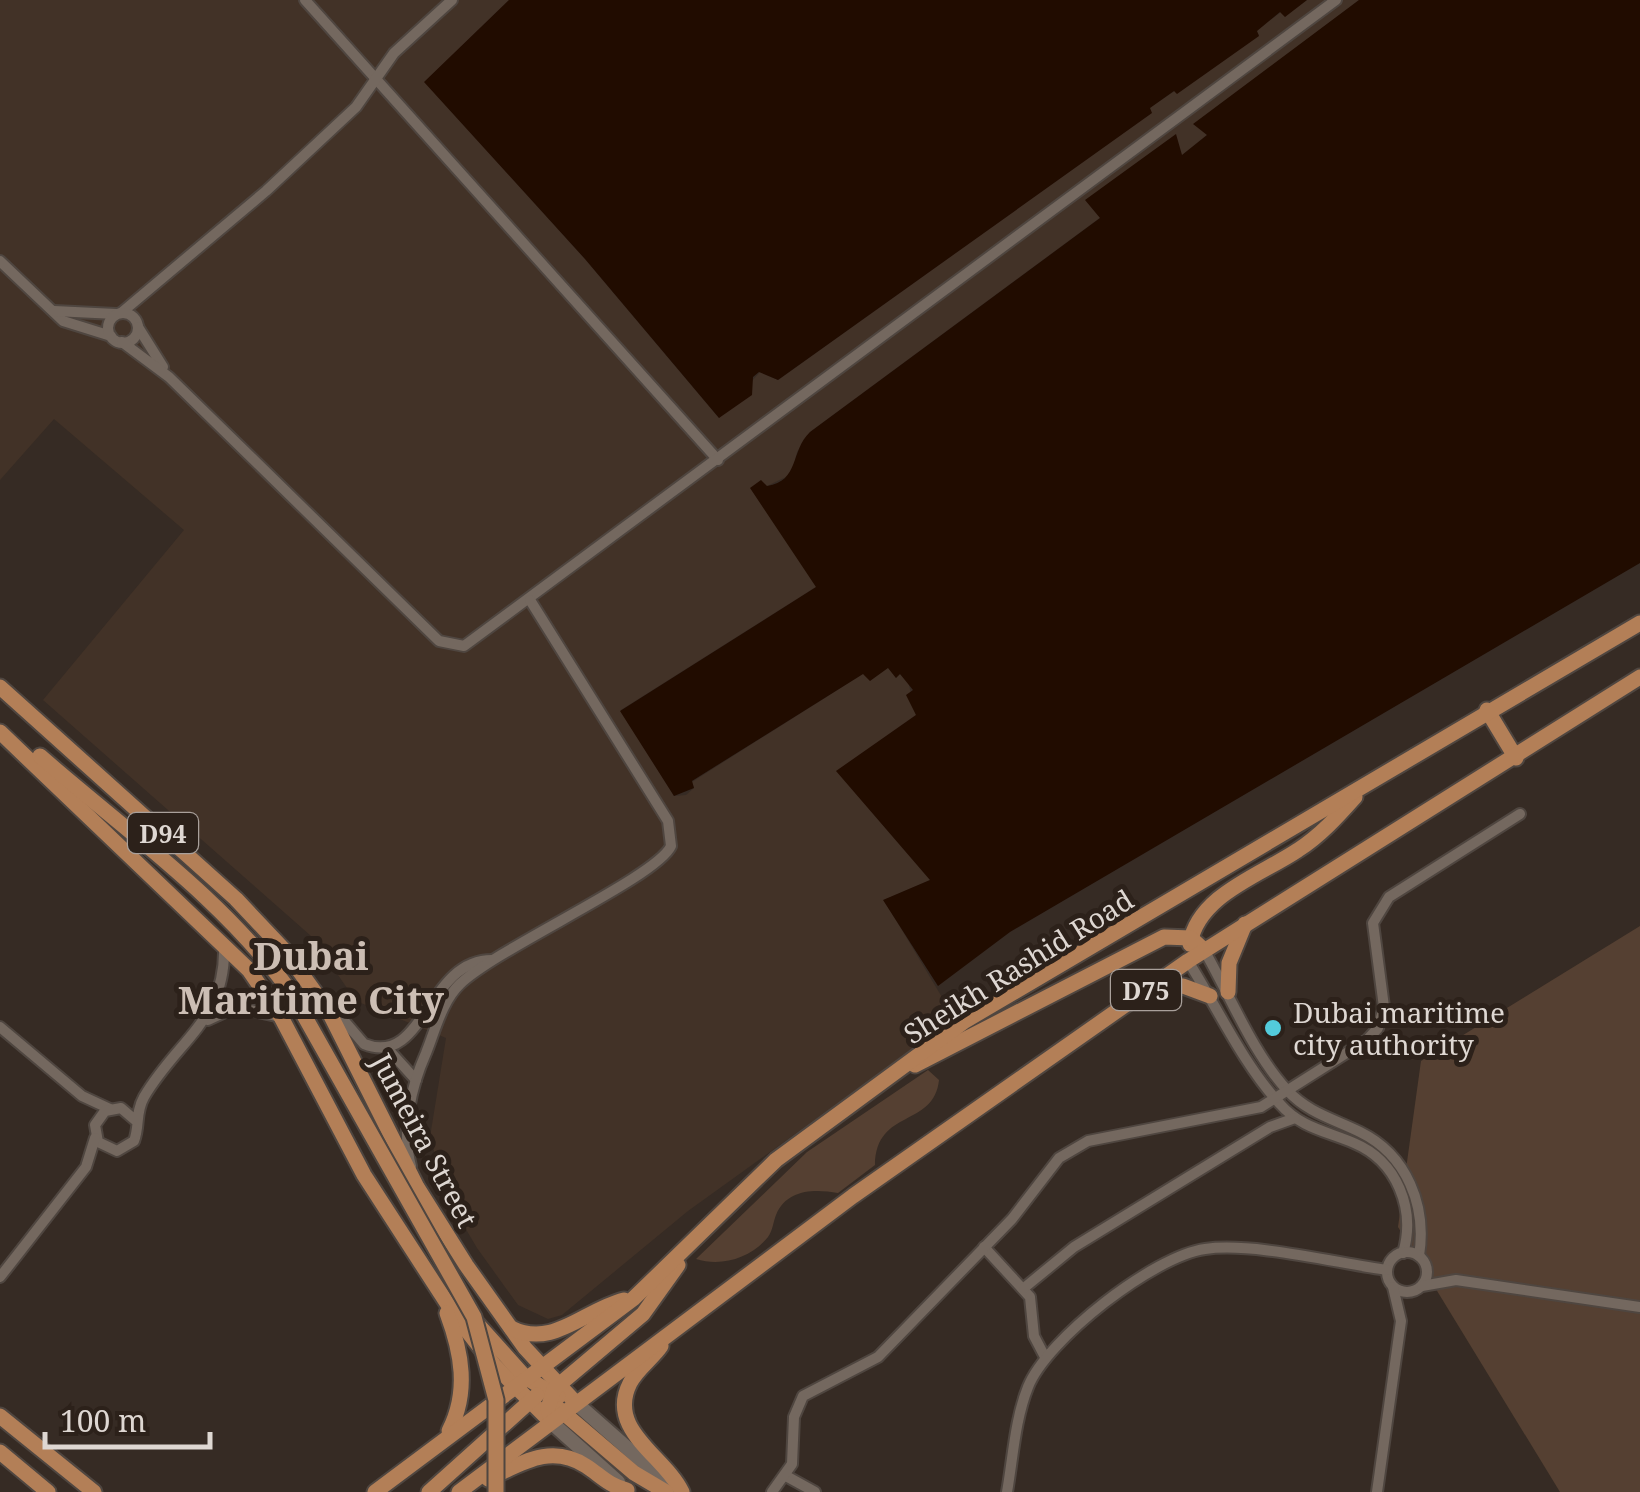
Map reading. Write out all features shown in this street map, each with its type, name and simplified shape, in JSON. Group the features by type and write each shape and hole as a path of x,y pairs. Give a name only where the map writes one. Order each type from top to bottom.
{"main road":[{"name":"Sheikh Rashid Road","path":"379,1491 449,1432 632,1298 776,1160 994,1003 1640,623"},
{"name":"D75","path":"462,1489 956,1122 1188,960 1516,758 1640,676"},
{"name":"Jumeira Street","path":"0,687 254,915 313,990 340,1033 417,1187 510,1328 540,1366 544,1394 564,1412"},
{"path":"1487,710 1516,758"},
{"path":"0,730 31,748 212,902 262,954 292,994 474,1317 496,1400 496,1492"},
{"name":"D94","path":"0,730 224,943 282,1017 364,1175 436,1287"},
{"path":"1188,960 1191,938 1213,903 1302,848 1368,783"},
{"path":"1228,992 1229,963 1245,924"},
{"path":"889,1076 965,1043 1164,937 1191,938 1204,950"},
{"path":"1133,999 1183,986 1210,996"},
{"path":"429,1492 450,1469 653,1303 683,1252"},
{"path":"436,1287 462,1308 519,1381 544,1394 634,1473 666,1492"},
{"path":"436,1287 454,1334 462,1376 460,1405 449,1432"},
{"path":"510,1328 527,1335 552,1334 605,1306 632,1298"},
{"path":"672,1330 630,1382 624,1410 632,1432 669,1471 679,1492"},
{"path":"0,1416 94,1492"},
{"path":"0,1452 48,1492"},
{"path":"462,1489 527,1459 552,1456 578,1462 628,1491"}],"street":[{"path":"305,0 718,460"},
{"path":"452,0 394,53 364,98 108,326 116,339 169,376 439,641 455,646 472,643 1336,0"},
{"path":"0,261 71,326 116,339 131,340 152,288"},
{"path":"48,309 82,316 119,314 137,325 169,376"},
{"path":"417,1187 408,1130 416,1080 448,1000 492,960 654,866 667,854 672,838 668,820 530,600"},
{"path":"772,1492 786,1476 792,1459 794,1416 804,1396 878,1357 1072,1148 1246,1112 1290,1093 1367,1040 1382,1021 1384,1000 1372,931 1384,902 1520,814"},
{"path":"86,1167 113,1151 126,1149 134,1141 135,1120 150,1088 200,1027 222,984 224,943"},
{"path":"1204,950 1290,1093 1316,1114 1369,1136 1397,1161 1418,1206 1421,1258 1427,1270 1401,1321"},
{"path":"388,1048 409,1037 451,977 473,964 492,960"},
{"path":"1188,960 1276,1100 1295,1118 1362,1147 1384,1164 1406,1206 1403,1252"},
{"path":"313,990 360,1041 388,1048 416,1080"},
{"path":"200,1027 221,1011 236,1008 282,1017"},
{"path":"0,1027 82,1096 96,1120 96,1136 86,1167 0,1277"},
{"path":"96,1120 150,1088"},
{"path":"82,1096 135,1120"},
{"path":"1024,1288 1087,1238 1270,1126 1295,1118"},
{"path":"96,1136 113,1151"},
{"path":"984,1247 1024,1288 1032,1302 1034,1336 1044,1357"},
{"path":"1008,1492 1024,1398 1044,1357 1157,1267 1192,1251 1228,1248 1387,1270"},
{"path":"1376,1492 1401,1321 1387,1270 1394,1257 1403,1252 1421,1258 1456,1280"},
{"path":"1393,1287 1402,1292 1456,1280 1640,1307"},
{"name":"Jumeira Street","path":"564,1412 628,1491"},
{"name":"Jumeira Street","path":"564,1412 679,1492"},
{"path":"786,1476 815,1492"}],"shaded area":[{"path":"0,0 509,0 425,82 585,259 719,418 760,372 778,380 1151,113 1149,108 1259,35 1256,31 1281,12 1285,16 1307,0 1359,0 1299,46 1203,130 1207,135 1181,156 1096,210 1101,217 810,432 797,452 792,474 767,486 816,587 621,710 674,796 686,795 694,788 692,782 864,673 888,667 896,678 900,674 908,681 916,715 837,771 930,880 884,900 955,1019 688,1211 562,1315 548,1319 518,1305 447,1197 430,1137 446,1038 356,1001 311,936 43,700 184,530 54,419 0,480"},
{"path":"509,0 1307,0 1285,17 1280,12 1257,31 1259,36 1177,94 1174,91 1150,108 1152,113 778,380 759,372 753,377 752,395 719,418 585,259 424,82"},
{"path":"1359,0 1640,0 1640,563 1010,932 938,986 883,900 930,880 836,771 916,715 906,695 913,690 900,674 896,678 888,668 870,681 863,674 692,781 694,788 674,796 620,711 816,587 750,488 761,480 767,486 785,478 810,432 1100,218 1085,200 1176,134 1182,155 1207,135 1193,124"},
{"path":"1640,926 1640,1492 1560,1492 1398,1227 1421,1061"},
{"path":"928,1070 939,1080 935,1095 927,1106 885,1134 875,1165 838,1193 811,1191 787,1200 768,1237 745,1255 716,1262 696,1259 807,1152"}],"place":[{"name":"Dubai maritime city authority","path":"1273,1028"}],"district":[{"name":"Dubai Maritime City","path":"311,977"}]}
